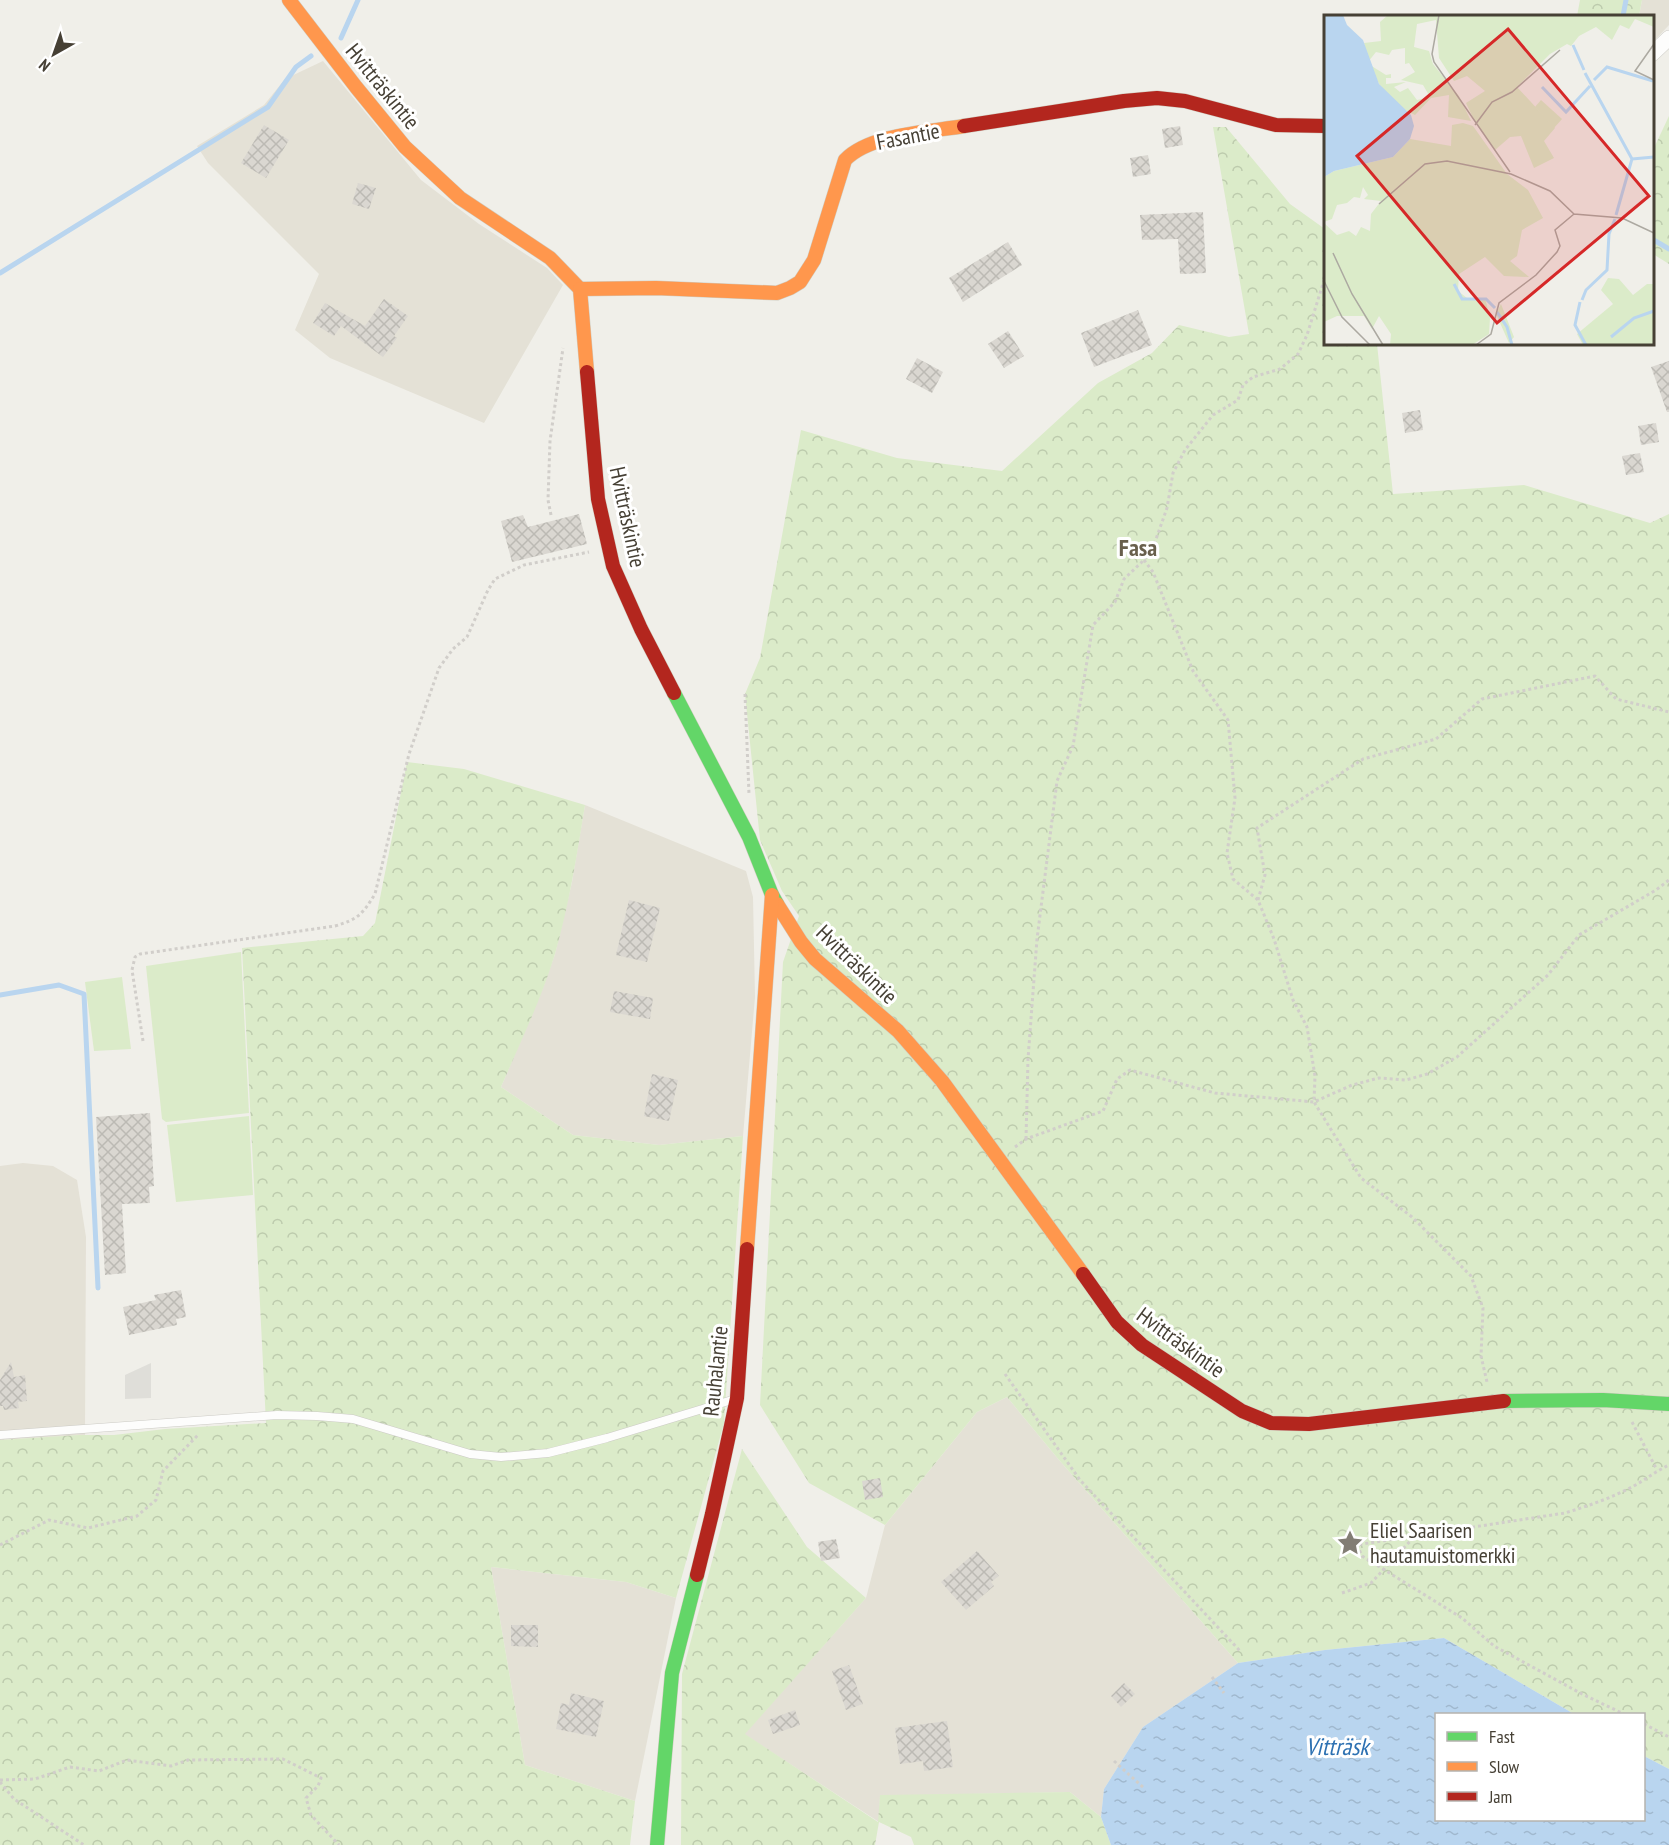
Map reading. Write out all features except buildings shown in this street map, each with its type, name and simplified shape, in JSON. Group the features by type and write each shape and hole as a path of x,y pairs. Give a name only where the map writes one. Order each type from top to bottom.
{"street":[{"name":"Hvitträskintie","path":"289,0 405,147 460,198 550,258 580,289 598,499 613,566 641,629 749,837 772,896 801,942 898,1031 942,1081 1117,1322 1142,1345 1187,1376 1254,1417 1271,1423 1309,1424 1526,1400 1669,1404"},
{"path":"1654,53 1669,38"},
{"name":"Fasantie","path":"580,289 656,288 777,292 789,290 800,283 814,260 845,160 862,146 895,137 1124,101 1157,98 1185,101 1276,125 1324,126"},
{"name":"Rauhalantie","path":"657,1845 672,1673 712,1514 737,1398 772,896"}],"lane":[{"path":"0,1435 277,1415 317,1416 352,1419 470,1454 501,1457 558,1450 607,1438 737,1398"}],"path":[{"path":"1026,1139 1028,1059 1037,939 1057,781 1073,746 1093,625 1115,602 1124,579 1144,560 1155,542 1167,508 1173,473 1185,450 1213,415 1238,400 1243,386 1253,377 1280,369 1298,354 1307,335 1324,280"},
{"path":"551,515 548,500 550,441 564,344"},
{"path":"143,1041 132,970 135,957 140,954 335,926 354,920 366,909 375,894 409,754 439,668 453,649 467,637 495,579 524,565 609,548"},
{"path":"1144,560 1153,572 1193,671 1228,720 1235,798 1227,853 1233,879 1258,900 1274,939 1293,1000 1307,1027 1314,1076 1314,1102 1361,1178 1412,1217 1471,1276 1483,1308 1481,1356 1492,1402"},
{"path":"1258,900 1264,874 1257,828 1362,759 1436,739 1482,699 1595,676 1616,699 1669,712"},
{"path":"745,694 749,800"},
{"path":"1000,1159 1026,1139 1103,1111 1117,1078 1130,1070 1215,1094 1314,1102 1352,1085 1379,1078 1406,1080 1427,1074 1457,1057 1548,975 1579,934 1656,890 1669,880"},
{"path":"1005,1374 1080,1480 1241,1652"},
{"path":"1618,1401 1636,1428 1658,1470"},
{"path":"0,1545 49,1520 88,1528 137,1516 156,1500 163,1471 198,1434"},
{"path":"1349,1550 1356,1545 1565,1513 1632,1487 1669,1465"},
{"path":"1342,1593 1371,1583 1415,1536"},
{"path":"1356,1545 1362,1556 1462,1618 1494,1646 1622,1713"},
{"path":"1212,1677 1224,1693"},
{"path":"1645,1725 1669,1737"},
{"path":"0,1781 35,1779 70,1767 99,1771 127,1760 171,1766 188,1760 283,1759 321,1778 318,1786 306,1798 310,1815 339,1845"},
{"path":"1114,1761 1145,1789"},
{"path":"0,1781 14,1798 84,1845"}],"shaded area":[{"path":"1642,0 1669,0 1669,25 1654,41 1654,15 1639,15"},
{"path":"323,61 421,180 479,224 547,268 563,285 484,423 330,358 295,330 319,274 208,163 197,146 264,105 285,79"},
{"path":"585,805 746,871 753,897 755,997 743,1136 659,1145 573,1135 501,1087 555,954 572,882"},
{"path":"23,1163 53,1166 77,1180 86,1237 85,1435 0,1440 0,1166"},
{"path":"151,1363 151,1398 125,1399 125,1375"},
{"path":"1007,1397 1059,1460 1238,1663 1143,1727 1104,1789 1101,1817 1070,1792 880,1796 879,1822 744,1734 866,1598 885,1525 977,1412"},
{"path":"491,1567 626,1582 676,1598 635,1801 525,1765"}],"green space":[{"path":"1580,0 1642,0 1639,15 1577,15"},
{"path":"1669,116 1669,264 1654,255 1654,148"},
{"path":"1213,127 1226,127 1290,204 1324,228 1324,345 1377,345 1393,494 1524,485 1650,523 1669,514 1669,1769 1645,1757 1645,1713 1572,1713 1444,1638 1325,1650 1238,1663 1059,1460 1007,1397 977,1412 885,1525 809,1483 760,1405 783,962 799,916 782,891 760,840 745,694 760,658 801,430 897,458 1002,471 1098,383 1152,353 1179,325 1229,337 1249,334"},
{"path":"407,762 464,769 585,805 569,899 555,954 537,1005 501,1087 573,1135 659,1145 743,1136 724,1423 676,1598 626,1582 491,1567 525,1765 635,1801 630,1845 0,1845 0,1440 114,1435 165,1429 266,1423 242,948 363,936 375,923"},
{"path":"241,952 249,1113 166,1122 162,1119 146,966"},
{"path":"122,977 131,1049 94,1051 85,982"},
{"path":"249,1116 253,1195 176,1202 167,1125"},
{"path":"742,1449 807,1547 866,1598 745,1734 878,1822 880,1795 1070,1792 1101,1817 1111,1845 914,1845 911,1837 879,1822 875,1845 681,1845 682,1674"}],"water":[{"name":"Vitträsk","path":"1444,1638 1572,1713 1435,1713 1435,1821 1645,1821 1645,1757 1669,1769 1669,1845 1111,1845 1101,1817 1104,1789 1143,1727 1238,1663 1325,1650"}],"waterway":[{"path":"341,38 358,0"},
{"path":"1623,15 1626,0"},
{"path":"0,273 268,107 296,67 311,56"},
{"path":"1654,240 1669,249"},
{"path":"0,995 59,985 84,994 98,1288"}],"traffic: fast":[{"path":"674,693 749,837 777,904"},
{"path":"1504,1401 1603,1400 1669,1404"},
{"path":"657,1845 672,1673 697,1575"}],"traffic: slow":[{"path":"289,0 405,147 460,198 550,258 580,289 587,372"},
{"path":"580,289 656,288 777,293 790,288 800,282 814,260 845,160 856,151 884,139 964,126"},
{"path":"747,1249 772,895"},
{"path":"777,904 801,942 815,959 898,1031 942,1081 1083,1274"}],"traffic: jam":[{"path":"964,126 1157,98 1185,101 1276,125 1324,126"},
{"path":"587,372 598,499 613,566 641,629 674,693"},
{"path":"697,1575 737,1398 747,1249"},
{"path":"1083,1274 1117,1322 1142,1345 1242,1411 1271,1423 1309,1424 1504,1401"}],"place":[{"name":"Eliel Saarisen hautamuistomerkki","path":"1350,1543"}],"district":[{"name":"Fasa","path":"1138,548"}]}
